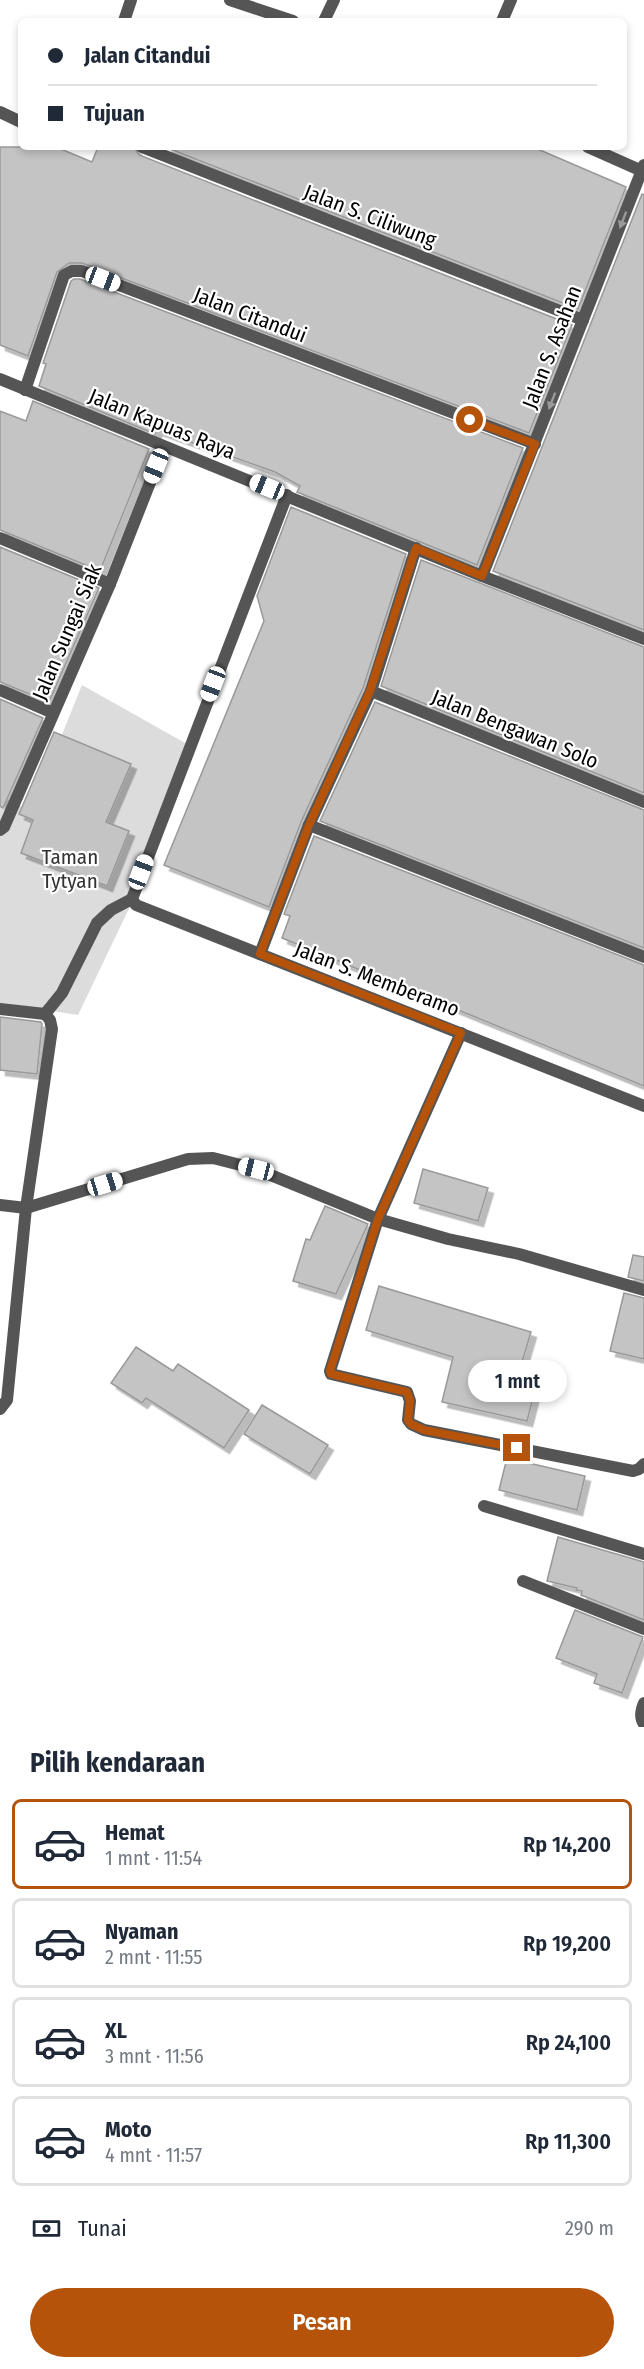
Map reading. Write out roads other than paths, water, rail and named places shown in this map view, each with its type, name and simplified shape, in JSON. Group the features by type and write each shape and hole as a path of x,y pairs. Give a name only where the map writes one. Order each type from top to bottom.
{"street":[{"path":"125,18 131,0"},
{"path":"230,0 284,18"},
{"path":"325,18 334,0"},
{"path":"503,18 512,0"},
{"path":"0,112 18,121"},
{"name":"Jalan S. Ciliwung","path":"150,150 583,320"},
{"path":"596,150 643,168"},
{"name":"Jalan S. Asahan","path":"482,576 643,168"},
{"name":"Jalan Citandui","path":"26,390 64,275 72,271 82,271 535,444"},
{"name":"Jalan Kapuas Raya","path":"0,380 482,576 643,634"},
{"name":"Jalan Sungai Siak","path":"0,830 4,827 110,584 164,447"},
{"path":"45,1014 62,993 97,923 111,910 132,899 287,495"},
{"path":"0,538 110,584"},
{"path":"260,954 309,825 370,691 416,548"},
{"path":"0,690 53,713"},
{"name":"Jalan Bengawan Solo","path":"370,691 644,802"},
{"path":"309,825 644,957"},
{"name":"Jalan S. Memberamo","path":"132,899 136,904 644,1106"},
{"path":"0,1009 45,1014 50,1020 52,1029 26,1208 7,1400 0,1409"},
{"path":"461,1033 378,1219 330,1368 331,1374 407,1392 410,1401 408,1420 411,1424 424,1430 633,1471 644,1464"},
{"path":"0,1205 26,1208 188,1159 213,1158 256,1169 378,1219 448,1239 519,1254 644,1290"},
{"path":"484,1506 644,1554"},
{"path":"523,1581 644,1629"},
{"path":"644,1703 641,1719 644,1724"}],"park label":[{"name":"Taman Tytyan","path":"70,869"}]}
